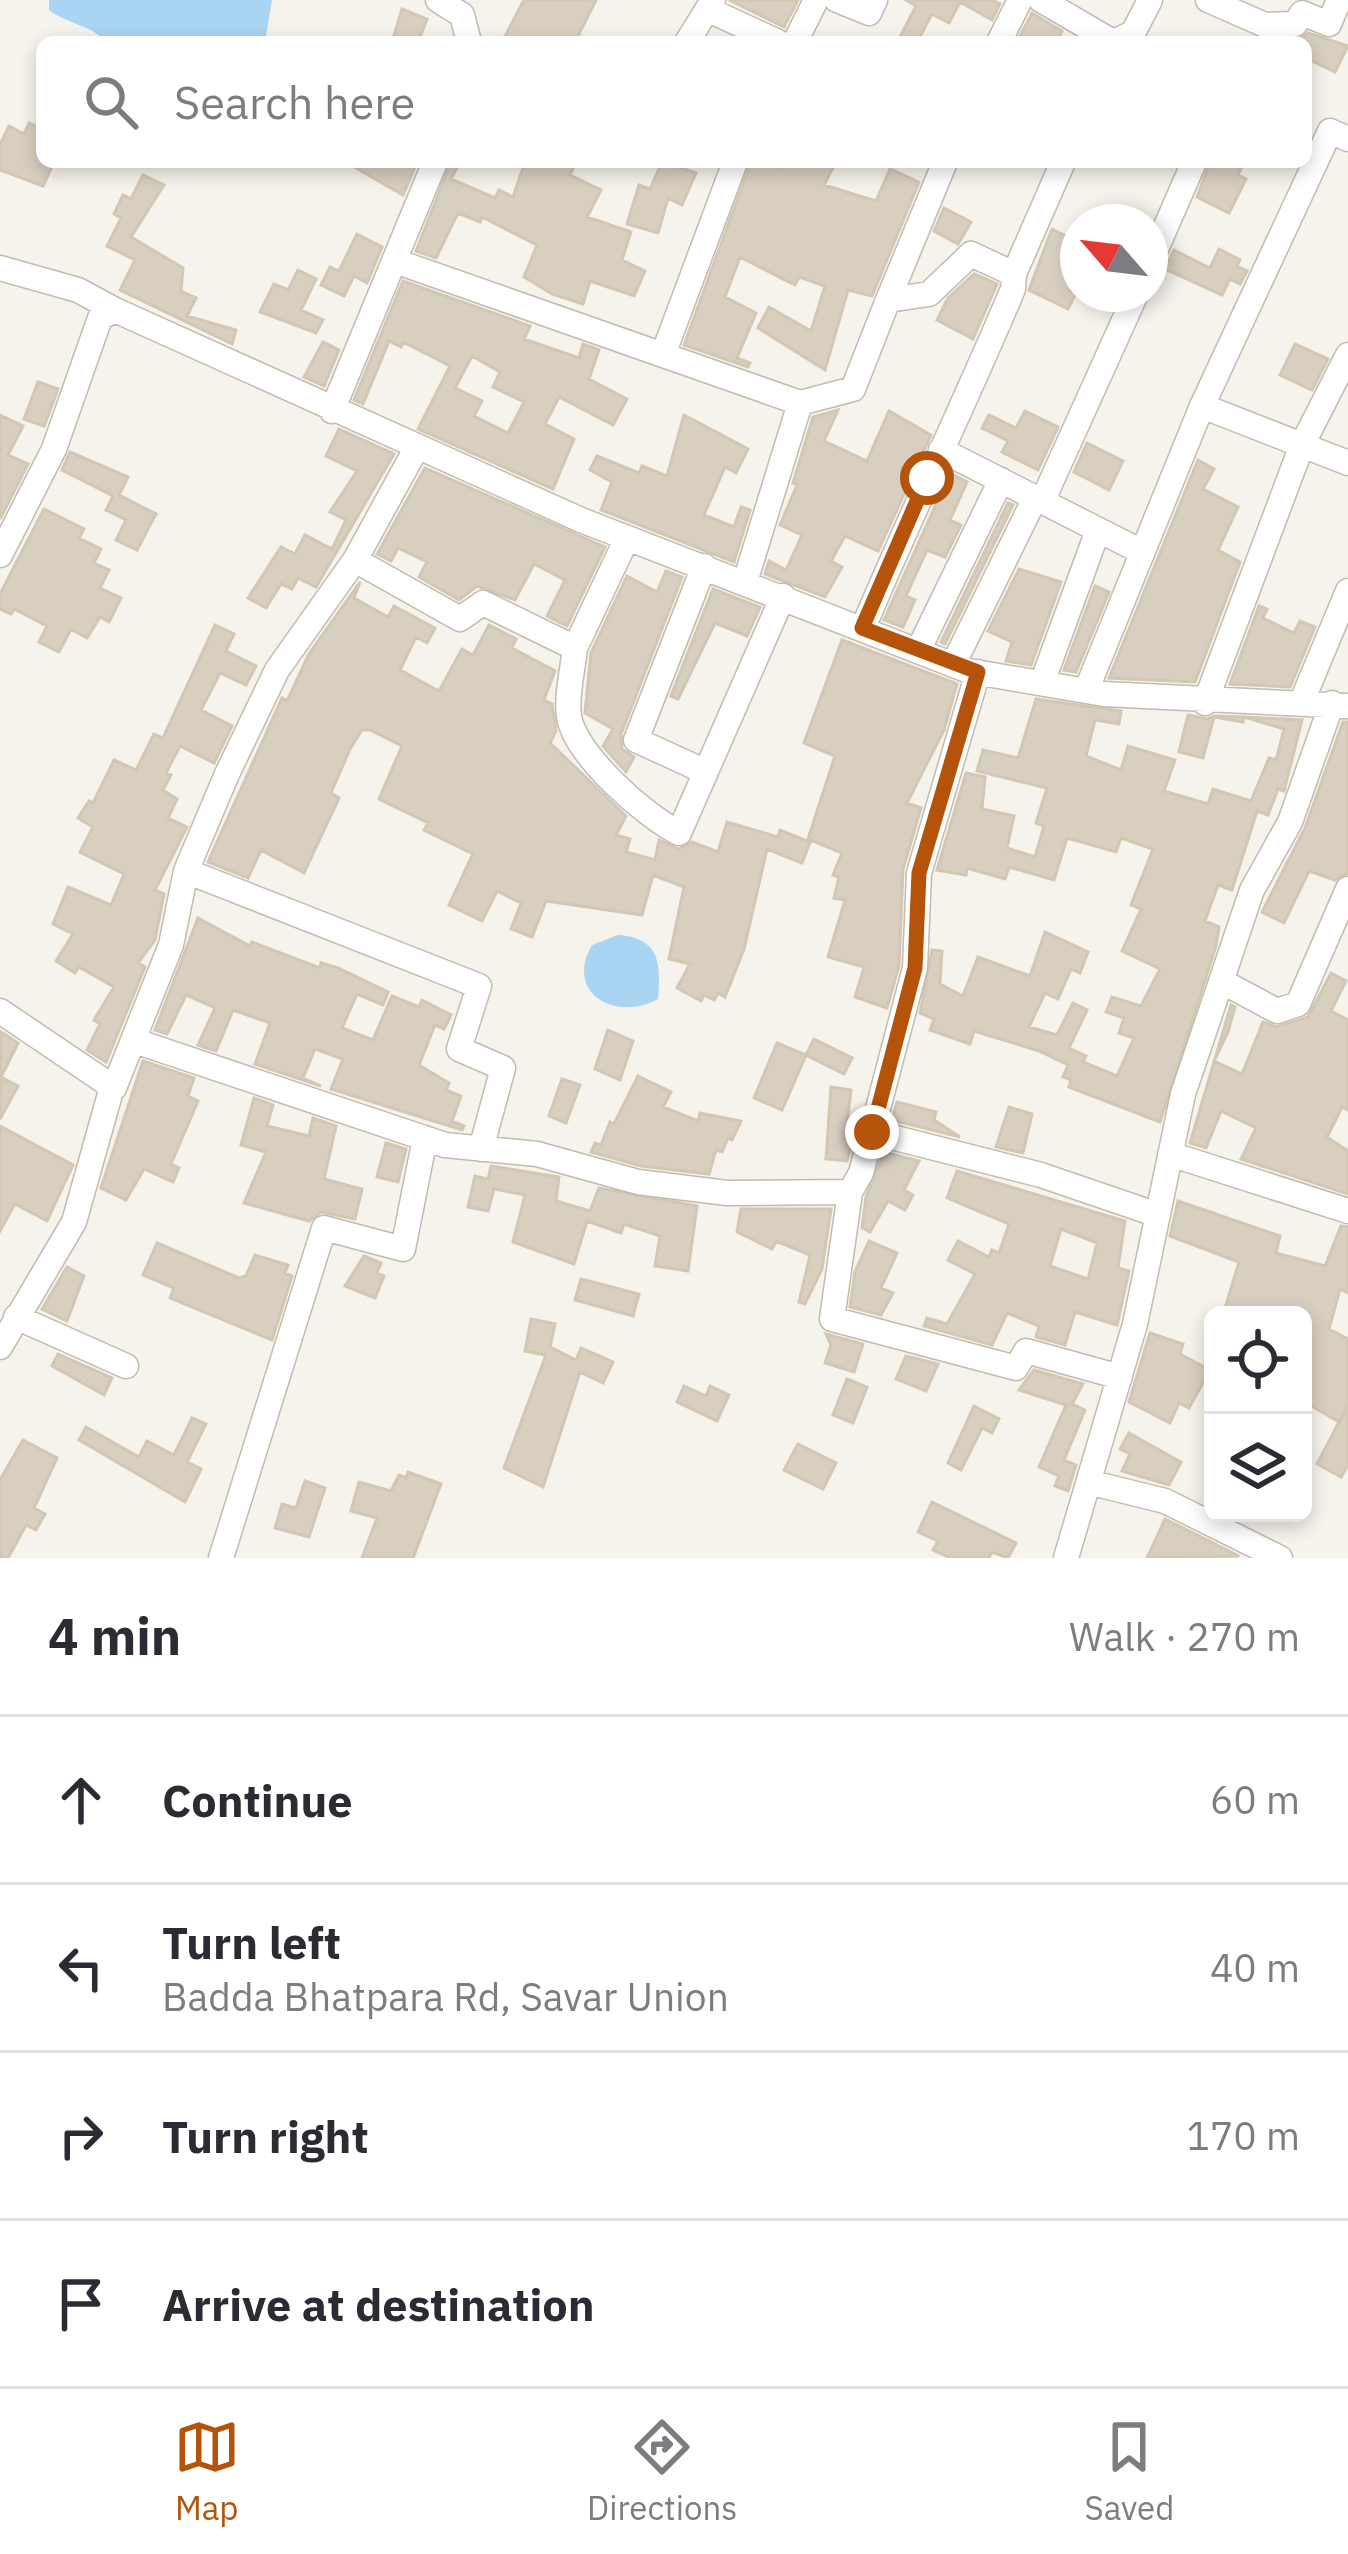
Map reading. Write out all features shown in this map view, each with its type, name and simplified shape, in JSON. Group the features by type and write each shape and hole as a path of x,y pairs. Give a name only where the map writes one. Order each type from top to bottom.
{"street":[{"path":"437,0 462,15 467,36"},
{"path":"798,36 816,0"},
{"path":"837,0 869,13 875,0"},
{"path":"1002,36 1020,0"},
{"path":"1041,0 1103,36"},
{"path":"1125,36 1133,32 1150,0"},
{"path":"1208,0 1260,33 1295,24 1302,14 1329,24 1339,0"},
{"path":"691,36 711,5 767,36"},
{"path":"1086,691 1202,406 1339,135"},
{"path":"332,412 433,168"},
{"path":"664,352 733,168"},
{"path":"395,261 800,403 853,389 943,168"},
{"path":"862,628 1013,289 1014,274 1061,168"},
{"path":"1168,222 1191,168"},
{"path":"888,300 929,294 971,254 1014,274"},
{"path":"0,268 78,290 332,412 627,538 966,668 1086,691 1205,703 1340,705 1290,822 1252,890 1183,1094 1120,1377 1066,1558"},
{"path":"0,555 54,449 100,318 116,310"},
{"path":"1120,1377 1026,1351 1016,1368 832,1319 850,1192 872,1132 915,968 919,873 966,668 1128,312"},
{"path":"1205,703 1302,445 1348,355"},
{"path":"745,582 800,403"},
{"path":"1202,406 1348,464"},
{"path":"0,1347 74,1222 112,1087 171,945 186,871 278,670 355,560 417,447"},
{"path":"941,450 1140,551"},
{"path":"918,651 1001,480"},
{"path":"1042,683 1098,530"},
{"path":"627,538 574,648 568,718 589,758 656,822 679,833 783,596"},
{"path":"355,560 460,619 483,603 574,648"},
{"path":"704,566 636,740 706,772"},
{"path":"1302,701 1348,591"},
{"path":"186,871 479,986 459,1049 503,1068 481,1149"},
{"path":"1221,981 1277,1010 1298,1004 1348,890"},
{"path":"0,1011 112,1087"},
{"path":"135,1041 425,1138 536,1154 638,1182 850,1192"},
{"path":"872,1132 1019,1169 1158,1214"},
{"path":"221,1558 324,1228 404,1249 425,1138"},
{"path":"1170,1154 1348,1211"},
{"path":"16,1317 125,1366"},
{"path":"1092,1483 1165,1501 1280,1558"}],"water":[{"path":"49,0 272,0 266,36 99,36 49,10"},
{"path":"618,935 642,941 655,955 658,999 626,1007 611,1005 590,990 585,962 592,945"}],"building":[{"path":"524,0 596,0 578,36 505,36"},
{"path":"729,0 798,0 784,27"},
{"path":"906,0 992,0 1000,4 992,20 960,2 949,23 932,14 920,36 901,36 916,6"},
{"path":"402,9 427,19 420,36 394,36"},
{"path":"1032,13 1062,31 1060,36 1020,36"},
{"path":"1308,33 1348,46 1335,72 1312,61 1312,36 1304,36"},
{"path":"29,123 36,126 36,168 51,168 43,186 0,170 0,145 9,126 24,134"},
{"path":"356,168 414,168 403,195"},
{"path":"449,168 457,168 451,179 495,198 499,190 513,197 523,168 573,168 570,175 601,190 587,217 631,232 622,260 645,271 634,296 590,281 583,304 552,294 524,277 537,245 482,217 480,222 458,213 436,258 416,251"},
{"path":"659,168 696,173 682,205 668,198 658,233 627,224 639,185 650,189"},
{"path":"749,168 833,168 824,185 876,201 890,169 919,182 872,296 848,290 825,370 758,328 769,307 811,331 825,286 799,277 795,285 740,257 725,297 756,313 737,358 750,363 748,367 684,345"},
{"path":"1208,168 1241,168 1238,175 1246,179 1229,213 1197,197"},
{"path":"143,175 164,185 131,237 183,268 181,291 196,298 187,316 236,330 232,344 120,290 135,260 107,246 121,218 114,214 123,195 131,199"},
{"path":"944,208 971,222 958,244 934,231"},
{"path":"1052,229 1060,233 1060,305 1029,290"},
{"path":"357,234 382,247 367,283 354,276 344,296 321,285 330,267 339,271"},
{"path":"1219,249 1240,260 1237,266 1247,271 1240,284 1230,279 1222,295 1168,270 1168,263 1174,250 1210,268"},
{"path":"298,270 316,279 301,310 323,320 316,333 260,312 274,284 288,290"},
{"path":"974,274 997,284 973,339 937,320 948,298"},
{"path":"403,281 530,326 524,339 579,358 583,344 599,350 589,379 627,399 613,425 559,397 545,424 574,439 553,489 418,429 450,366 403,342 401,347 389,341 363,404 354,400","holes":["472,356 500,372 493,387 524,402 508,433 474,416 482,401 455,388"]},
{"path":"323,342 339,350 324,386 304,377"},
{"path":"1295,344 1328,359 1312,390 1280,375"},
{"path":"38,382 58,389 44,426 24,419"},
{"path":"838,410 824,441 867,461 889,411 931,435 878,551 845,536 831,561 842,567 825,597 765,574 769,561 786,570 802,535 780,525 797,485 793,483 813,417"},
{"path":"1025,411 1058,427 1038,470 1002,452 1008,441 982,428 989,415 1016,428"},
{"path":"0,415 23,426 8,455 28,464 0,519"},
{"path":"684,415 748,449 736,473 725,467 704,515 734,527 741,507 750,510 734,562 601,510 612,482 590,470 597,456 639,473 642,466 667,476"},
{"path":"339,429 394,454 316,587 298,578 292,589 281,584 266,608 248,598 281,547 295,554 305,535 332,549 346,520 330,512 357,471 326,456"},
{"path":"1087,443 1123,461 1109,490 1074,472"},
{"path":"70,452 128,477 119,495 156,514 137,550 116,540 126,520 106,510 113,496 62,470"},
{"path":"1198,460 1214,469 1203,489 1238,507 1218,550 1240,562 1195,682 1109,678"},
{"path":"425,468 605,547 567,626 547,616 565,580 534,564 515,600 477,586 459,600 419,577 427,562 398,548 391,561 377,554"},
{"path":"950,473 967,482 950,520 961,525 945,557 927,550 906,596 915,600 903,627 884,620"},
{"path":"1008,503 1013,505 945,644 941,642"},
{"path":"44,509 84,529 79,538 101,549 94,563 109,570 100,588 121,598 109,622 100,617 87,638 71,629 59,652 39,642 47,626 14,609 11,614 0,609 0,594"},
{"path":"1019,569 1061,582 1031,665 1006,661 1012,642 988,631"},
{"path":"666,571 682,577 621,734 622,749 634,757 626,772 603,746 613,729 585,713 591,653 627,576 657,592"},
{"path":"360,582 354,598 388,617 394,606 435,628 427,643 416,637 400,670 439,691 462,649 473,655 489,625 516,639 512,648 555,671 544,700 552,704 556,731 550,743 626,816 616,835 630,839 626,852 655,860 659,840 678,849 692,842 718,852 727,822 778,837 780,830 810,842 802,863 767,849 744,949 725,997 718,993 714,1000 704,995 701,1001 677,988 690,964 669,959 684,887 653,875 642,915 546,901 532,937 511,929 521,903 497,891 482,921 449,905 473,854 424,830 428,823 379,799 402,746 370,730 362,730 350,749 331,793 339,798 304,873 261,850 248,878 208,862 282,698 287,701 309,654"},
{"path":"1095,586 1109,592 1076,672 1064,670"},
{"path":"713,589 760,607 747,636 715,623 678,699 671,696"},
{"path":"1259,606 1267,609 1263,618 1294,633 1300,621 1315,627 1290,687 1230,684"},
{"path":"215,625 234,634 226,651 256,666 246,685 220,673 201,710 232,726 214,763 180,746 166,773 171,775 163,790 177,799 168,818 187,827 155,890 164,894 155,940 138,963 145,967 106,1062 87,1050 100,1024 94,1020 114,987 79,967 75,973 56,961 73,934 53,924 68,887 111,905 124,874 80,852 93,827 78,818 89,801 93,803 114,760 136,770 154,734 163,738"},
{"path":"842,640 957,684 944,730 907,803 921,808 903,869 899,966 887,1008 855,997 864,967 828,957 845,900 834,898 839,877 833,875 842,853 808,839 835,756 804,743"},
{"path":"1036,699 1121,711 1119,724 1095,720 1086,756 1121,770 1128,746 1175,760 1164,791 1208,804 1213,789 1251,801 1269,758 1276,760 1284,729 1244,717 1302,720 1284,791 1278,789 1268,815 1257,811 1232,890 1218,885 1205,921 1219,927 1216,946 1160,1122 1069,1087 1071,1080 1063,1077 1068,1065 1039,1051 974,1031 970,1044 930,1030 934,1019 920,1013 932,950 942,951 940,984 963,996 978,957 1030,976 1045,932 1088,952 1080,973 1071,969 1058,999 1045,993 1029,1027 1057,1035 1073,1003 1087,1010 1069,1048 1086,1056 1083,1062 1117,1076 1134,1038 1119,1033 1124,1018 1106,1012 1112,997 1141,1006 1160,969 1122,951 1141,909 1131,905 1153,849 1121,838 1116,852 1067,838 1054,880 1009,867 1005,879 967,868 966,875 937,870 966,773 985,777 982,809 1014,816 1007,848 1035,857 1044,826 1036,823 1047,788 977,771 983,750 1018,758"},
{"path":"1188,715 1244,717 1243,722 1214,717 1203,758 1179,752"},
{"path":"1343,722 1348,722 1348,873 1335,880 1309,871 1284,923 1262,912 1305,828"},
{"path":"198,918 250,946 252,942 320,968 321,963 338,968 388,992 383,1005 357,994 342,1028 373,1040 392,996 419,1007 422,1000 451,1015 444,1029 435,1025 419,1065 449,1083 446,1090 461,1096 452,1121 464,1126 462,1130 331,1089 343,1059 315,1049 303,1078 321,1086 255,1064 270,1023 233,1010 216,1051 198,1045 215,1008 186,995 167,1034 155,1030"},
{"path":"1331,973 1346,981 1331,1011 1348,1020 1348,1110 1342,1107 1327,1137 1348,1151 1348,1194 1241,1159 1256,1128 1221,1111 1206,1148 1190,1143 1214,1061 1242,1074 1263,1022 1276,1027 1308,1017"},
{"path":"1231,1005 1235,1007 1228,1032 1215,1059"},
{"path":"608,1030 633,1041 620,1080 595,1069"},
{"path":"1,1032 18,1043 1,1077 18,1086 0,1119"},
{"path":"814,1039 852,1058 844,1074 806,1055"},
{"path":"777,1043 806,1055 782,1110 754,1098"},
{"path":"143,1061 194,1078 188,1096 198,1101 171,1164 179,1168 173,1182 144,1169 126,1200 101,1188"},
{"path":"638,1076 671,1092 663,1107 698,1121 700,1113 741,1121 722,1152 716,1150 709,1174 641,1166 591,1152 595,1143 601,1145 610,1122 614,1124"},
{"path":"562,1079 580,1085 566,1123 549,1116"},
{"path":"831,1087 851,1090 846,1131 855,1132 847,1161 826,1159"},
{"path":"254,1098 273,1105 267,1126 309,1136 313,1118 336,1126 324,1179 362,1189 355,1219 321,1212 309,1221 244,1203 266,1152 241,1145"},
{"path":"897,1102 936,1112 934,1120 960,1137 892,1120"},
{"path":"1009,1107 1032,1114 1023,1153 996,1147"},
{"path":"0,1126 73,1165 47,1221 15,1204 0,1231"},
{"path":"386,1143 406,1149 398,1182 377,1177"},
{"path":"884,1152 919,1161 904,1190 913,1195 905,1210 888,1201 870,1232 862,1228 866,1197"},
{"path":"491,1166 559,1177 556,1201 590,1211 599,1188 697,1206 688,1271 655,1266 660,1236 624,1224 621,1233 587,1221 574,1264 513,1242 525,1195 494,1189 488,1211 468,1207 475,1176 488,1179"},
{"path":"957,1171 1125,1221 1118,1268 1129,1271 1117,1325 1075,1312 1065,1345 1036,1337 1039,1326 1007,1313 992,1345 924,1326 927,1318 947,1324 975,1274 948,1260 958,1241 989,1257 992,1250 999,1253 1009,1224 947,1198","holes":["1061,1229 1097,1243 1088,1279 1050,1266"]},
{"path":"1178,1201 1280,1236 1276,1253 1325,1266 1341,1226 1348,1227 1348,1293 1340,1289 1329,1329 1348,1339 1348,1403 1340,1421 1348,1405 1348,1465 1341,1477 1317,1464 1339,1422 1312,1406 1312,1306 1226,1306 1239,1262 1170,1236"},
{"path":"741,1209 831,1209 822,1269 805,1304 799,1302 810,1255 776,1241 772,1249 737,1232"},
{"path":"869,1241 897,1253 881,1288 893,1293 881,1315 850,1307 855,1272"},
{"path":"157,1243 239,1278 246,1276 255,1255 288,1265 285,1273 292,1276 272,1340 170,1298 174,1288 143,1275"},
{"path":"364,1256 381,1263 377,1273 384,1276 375,1298 345,1286"},
{"path":"67,1267 84,1276 67,1321 42,1309"},
{"path":"581,1279 639,1294 633,1316 575,1300"},
{"path":"531,1319 555,1324 550,1347 576,1360 581,1348 613,1362 603,1383 580,1372 543,1487 504,1468 546,1355 525,1351"},
{"path":"1150,1333 1183,1344 1180,1354 1204,1367 1204,1381 1189,1408 1179,1403 1170,1423 1129,1402"},
{"path":"826,1334 863,1344 854,1372 825,1363 831,1345"},
{"path":"58,1354 112,1378 104,1395 52,1366"},
{"path":"906,1356 938,1364 926,1391 896,1379"},
{"path":"1034,1370 1083,1384 1072,1404 1085,1410 1064,1460 1076,1465 1068,1491 1055,1486 1059,1476 1039,1467 1066,1405 1019,1390"},
{"path":"847,1379 867,1387 853,1423 833,1415"},
{"path":"684,1386 706,1396 710,1386 729,1395 717,1421 677,1402"},
{"path":"974,1406 999,1419 992,1433 982,1428 961,1470 948,1463"},
{"path":"192,1418 206,1424 187,1462 201,1469 185,1502 79,1440 86,1427 139,1457 147,1441 174,1455"},
{"path":"1129,1433 1181,1462 1169,1485 1122,1471 1130,1454 1120,1449"},
{"path":"23,1440 57,1458 34,1508 45,1514 36,1530 26,1525 8,1558 0,1558 0,1480"},
{"path":"798,1444 836,1463 823,1489 784,1470"},
{"path":"408,1472 441,1484 413,1558 362,1558 377,1518 351,1511 359,1482 391,1491 399,1475 406,1478"},
{"path":"305,1481 325,1488 309,1537 275,1528 282,1504 296,1508"},
{"path":"932,1502 1016,1543 1008,1558 992,1552 989,1558 951,1558 933,1550 938,1541 918,1532"},
{"path":"1165,1519 1239,1556 1147,1558"}],"route":[{"path":"872,1132 915,968 919,873 944,775 978,672 862,628 927,478"}]}
